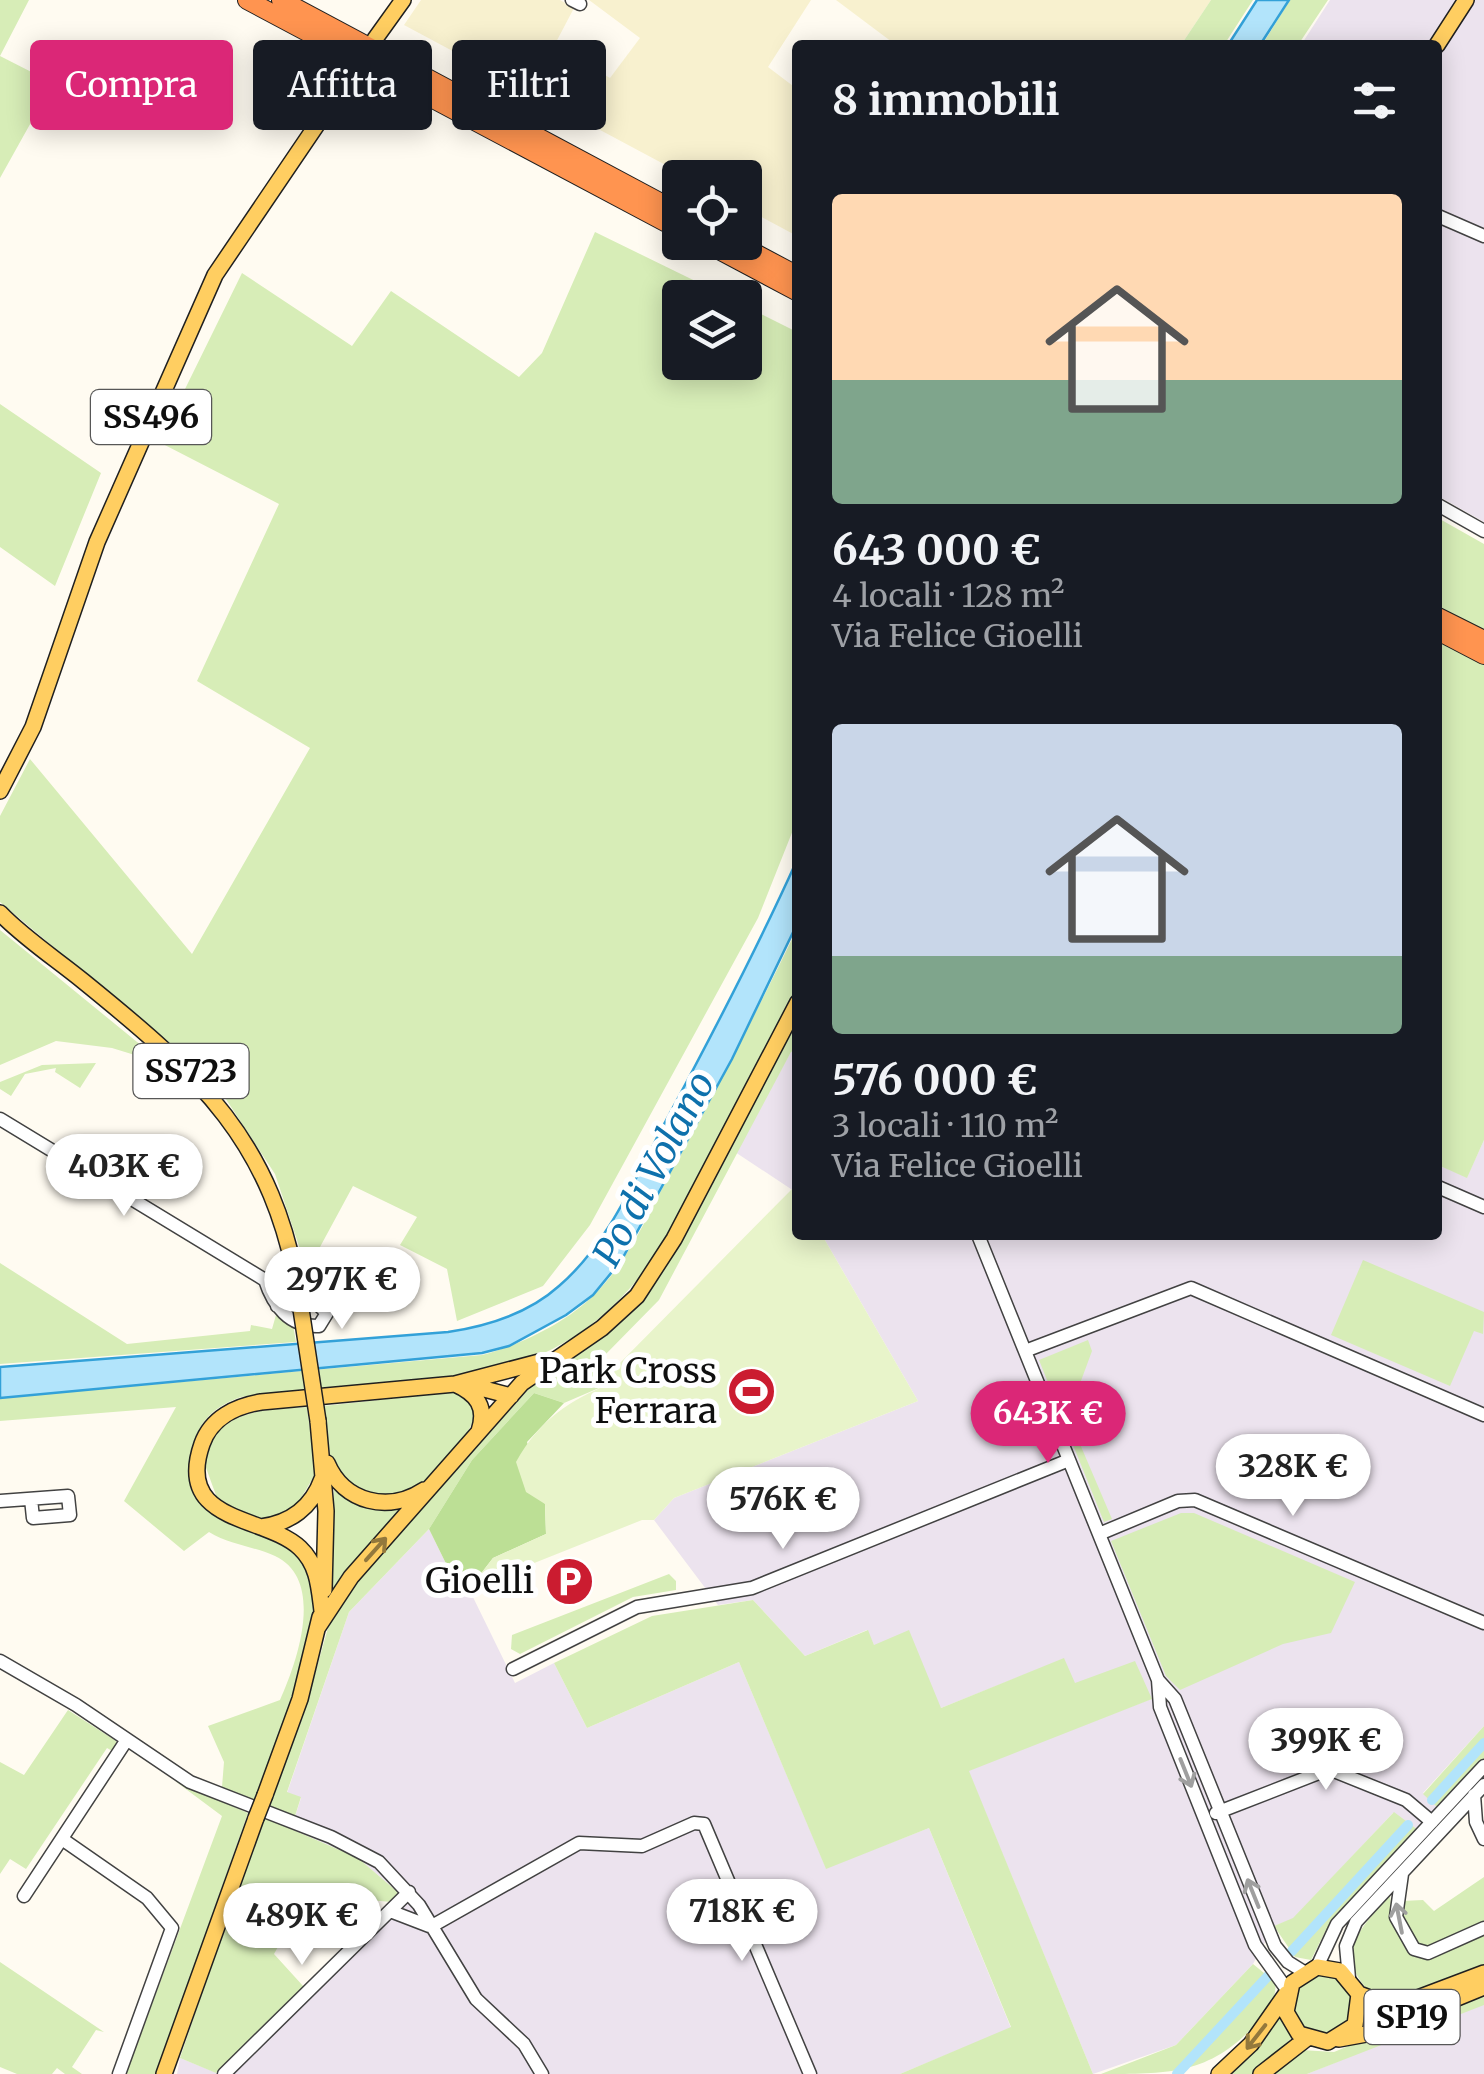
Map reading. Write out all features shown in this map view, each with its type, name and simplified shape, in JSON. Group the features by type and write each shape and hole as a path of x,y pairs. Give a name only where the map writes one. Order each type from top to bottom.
{"highway":[{"path":"247,0 662,220"},
{"path":"280,0 662,204"},
{"path":"762,257 792,273"},
{"path":"738,260 792,289"},
{"path":"1442,618 1484,640"},
{"path":"1442,634 1484,654"}],"main road":[{"path":"376,40 403,0"},
{"path":"1440,40 1466,0"},
{"name":"SS496","path":"0,791 28,739 97,542 215,275 313,130"},
{"name":"SS723","path":"2,916 174,1056 218,1103 270,1191 299,1296 318,1421 327,1537 320,1619 300,1699 164,2074"},
{"path":"320,1619 344,1586 510,1396 620,1313 657,1267 792,1013"},
{"path":"320,1619 318,1580 305,1554 285,1537 236,1521 214,1505 199,1476 201,1446 208,1432 230,1411 261,1402 456,1384 538,1364 565,1352"},
{"path":"456,1384 510,1396"},
{"path":"456,1384 479,1401 483,1418 478,1433"},
{"path":"320,1444 338,1483 367,1500 404,1501 442,1474"},
{"path":"258,1528 294,1516 314,1497 324,1476"},
{"path":"1219,2074 1251,2044 1287,1993 1311,1969 1340,1971 1349,1978 1359,1994 1359,2015 1339,2039 1306,2039 1261,2074"},
{"name":"SP19","path":"1359,1994 1394,2007 1484,1973"},
{"name":"SP19","path":"1339,2039 1372,2033 1484,1987"},
{"path":"1287,1993 1288,2020 1306,2039"}],"street":[{"path":"1442,218 1484,236"},
{"path":"1442,507 1484,531"},
{"path":"0,1119 266,1280 277,1306"},
{"path":"1442,1189 1484,1207"},
{"path":"980,1240 1158,1680 1160,1707 1255,1945 1287,1993"},
{"path":"1025,1351 1190,1288 1484,1416"},
{"path":"513,1669 637,1606 752,1588 1069,1460"},
{"path":"0,1501 31,1499"},
{"path":"1099,1534 1178,1501 1194,1500 1484,1624"},
{"path":"0,1662 190,1782 365,1852 409,1892 476,1999 524,2044 542,2074"},
{"path":"1158,1680 1176,1699 1271,1938 1284,1958 1311,1969 1337,1924 1479,1790"},
{"path":"24,1896 126,1741"},
{"path":"1349,1978 1344,1958 1351,1930 1403,1872 1484,1766"},
{"path":"1204,1818 1329,1769 1406,1800 1438,1825 1464,1824 1482,1835"},
{"path":"1479,1790 1482,1835"},
{"path":"434,1928 579,1843 642,1846 698,1823 708,1827 714,1838 810,2074"},
{"path":"62,1839 144,1896 172,1928 119,2074"},
{"path":"1403,1872 1396,1917 1414,1949 1428,1953 1484,1928"},
{"path":"224,2074 409,1892"},
{"path":"390,1911 434,1928"},
{"path":"1255,1945 1271,1938"}],"shaded area":[{"path":"421,0 560,0 574,8 557,40 452,40 452,51 404,25"},
{"path":"589,0 811,0 768,67 792,85 792,233 762,217 762,160 662,160 662,163 600,130 606,130 606,76 610,78 640,38"},
{"path":"836,0 1211,0 1184,40 889,40"},
{"path":"1330,0 1484,0 1484,522 1442,498 1442,40 1304,40"},
{"path":"792,1052 792,1190 735,1152"},
{"path":"1484,1140 1484,1726 1423,1793 1438,1808 1418,1830 1393,1813 1293,1919 1274,1926 1253,1964 1176,2045 1093,2074 968,1770 1151,1699 1074,1684 1064,1659 941,1708 874,1645 867,1630 805,1656 753,1600 718,1605 654,1520 674,1498 918,1401 825,1240 1442,1240 1442,1167 1467,1177"},
{"path":"429,1529 459,1590 469,1589 515,1683 554,1663 587,1728 739,1662 826,1868 929,1828 1011,2028 900,2074 177,2074 180,2058 217,2073 400,1894 358,1858 291,1829 301,1798 287,1793 349,1612"},
{"path":"1484,2002 1484,2074 1307,2074 1413,2031"}],"green space":[{"path":"0,0 29,0 0,56"},
{"path":"1211,0 1253,0 1227,40 1184,40"},
{"path":"1290,0 1328,0 1301,40 1265,40"},
{"path":"0,56 30,71 30,124 0,178"},
{"path":"595,232 693,280 662,280 662,380 762,380 762,314 792,330 792,833 758,918 590,1225 543,1286 457,1321 447,1269 400,1245 417,1217 353,1186 320,1247 302,1255 275,1174 216,1084 0,902 0,816 30,759 192,954 310,748 197,681 279,504 159,442 242,273 352,346 391,291 519,377 542,353"},
{"path":"0,404 101,473 55,586 0,547"},
{"path":"1442,520 1484,544 1484,630 1442,608"},
{"path":"1442,641 1484,662 1484,1140 1467,1178 1442,1167"},
{"path":"0,930 164,1064 112,1048 56,1041 0,1065"},
{"path":"792,939 792,998 662,1246 620,1299 574,1336 526,1361 475,1375 421,1383 241,1397 218,1408 201,1426 191,1462 211,1508 236,1525 288,1544 307,1566 314,1589 312,1634 304,1663 254,1800 222,1787 224,1762 208,1726 280,1700 294,1665 303,1623 300,1583 291,1568 275,1556 209,1532 184,1551 124,1501 176,1407 0,1421 0,1398 482,1355 527,1339 583,1305 607,1281 628,1252"},
{"path":"792,1021 792,1052 659,1300 603,1357 614,1369 613,1382 564,1403 534,1393 472,1460 429,1529 349,1612 287,1792 301,1797 291,1829 358,1858 400,1894 392,1902 307,1895 274,1954 304,1987 216,2073 180,2058 265,1807 303,1717 331,1617 349,1589 537,1380 592,1343 651,1288"},
{"path":"96,1063 80,1088 55,1072 56,1068 25,1074 11,1096 0,1089 0,1082 42,1065"},
{"name":"Park Cross Ferrara","path":"792,1189 792,1240 825,1240 918,1401 674,1498 654,1520 642,1520 469,1589 493,1558 546,1534 545,1504 526,1492 516,1462 535,1434 569,1404 613,1382 614,1369"},
{"path":"1363,1260 1484,1312 1483,1334 1474,1331 1450,1386 1331,1335"},
{"path":"0,1263 127,1344 250,1331 251,1325 272,1329 276,1315 281,1314 293,1325 296,1342 0,1364"},
{"path":"1088,1340 1092,1351 1068,1416 1112,1519 1104,1522 1039,1360"},
{"path":"462,1393 477,1405 474,1419 457,1450 431,1478 402,1496 387,1499 348,1487 330,1457 324,1406"},
{"path":"534,1393 564,1403 527,1442 545,1504 546,1534 493,1558 469,1589 459,1590 429,1529 472,1460"},
{"path":"307,1407 316,1473 295,1508 270,1520 255,1520 217,1498 205,1465 218,1433 242,1416"},
{"path":"334,1487 343,1495 408,1504 331,1596"},
{"path":"1181,1513 1194,1513 1355,1582 1331,1633 1283,1644 1180,1690 1166,1676 1111,1541"},
{"path":"669,1574 676,1581 676,1590 633,1597 520,1654 511,1649 512,1635"},
{"path":"753,1600 805,1656 868,1630 874,1645 909,1630 941,1708 1064,1658 1075,1683 1135,1661 1152,1699 969,1771 1093,2074 900,2074 1011,2027 929,1828 826,1869 739,1662 587,1728 554,1663 652,1616"},
{"path":"68,1710 116,1741 117,1746 114,1752 107,1748 26,1869 10,1859 0,1874 0,1762 24,1775"},
{"path":"1484,1726 1484,1760 1438,1808 1423,1794"},
{"path":"175,1781 248,1813 156,2074 126,2074 222,1816"},
{"path":"1394,1812 1418,1830 1326,1930 1311,1960 1295,1957 1274,1926 1293,1918"},
{"path":"1484,1877 1484,1924 1430,1948 1416,1945 1399,1912 1402,1901 1423,1900 1434,1911"},
{"path":"1390,1895 1392,1918 1410,1951 1484,1932 1484,1969 1405,1998 1387,2000 1369,1991 1357,1975 1353,1950 1363,1928"},
{"path":"0,1962 104,2032 96,2030 72,2067 82,2074 65,2074 57,2068 52,2074 17,2074 0,2067"},
{"path":"1253,1964 1275,1982 1273,1999 1239,2041 1188,2068 1101,2074 1176,2045"},
{"path":"1329,1970 1355,1991 1352,2023 1323,2038 1295,2023 1294,1992 1307,1978"},
{"path":"1484,1990 1484,2005 1307,2074 1273,2074 1302,2050 1334,2052"},
{"path":"1282,2005 1286,2030 1293,2037 1252,2074 1226,2074"}],"water":[{"path":"1257,0 1289,0 1263,40 1231,40"},
{"name":"Po di Volano","path":"792,871 792,934 732,1059 621,1261 593,1295 566,1315 509,1346 482,1353 0,1398 0,1367 448,1332 507,1317 534,1304 576,1270 618,1211"}],"waterway":[{"path":"1432,1800 1484,1743"},
{"path":"1292,1951 1408,1825"},
{"path":"1177,2074 1269,1975"}],"place":[{"name":"Park Cross Ferrara","path":"752,1391"},
{"name":"Gioelli","path":"569,1581"}]}
